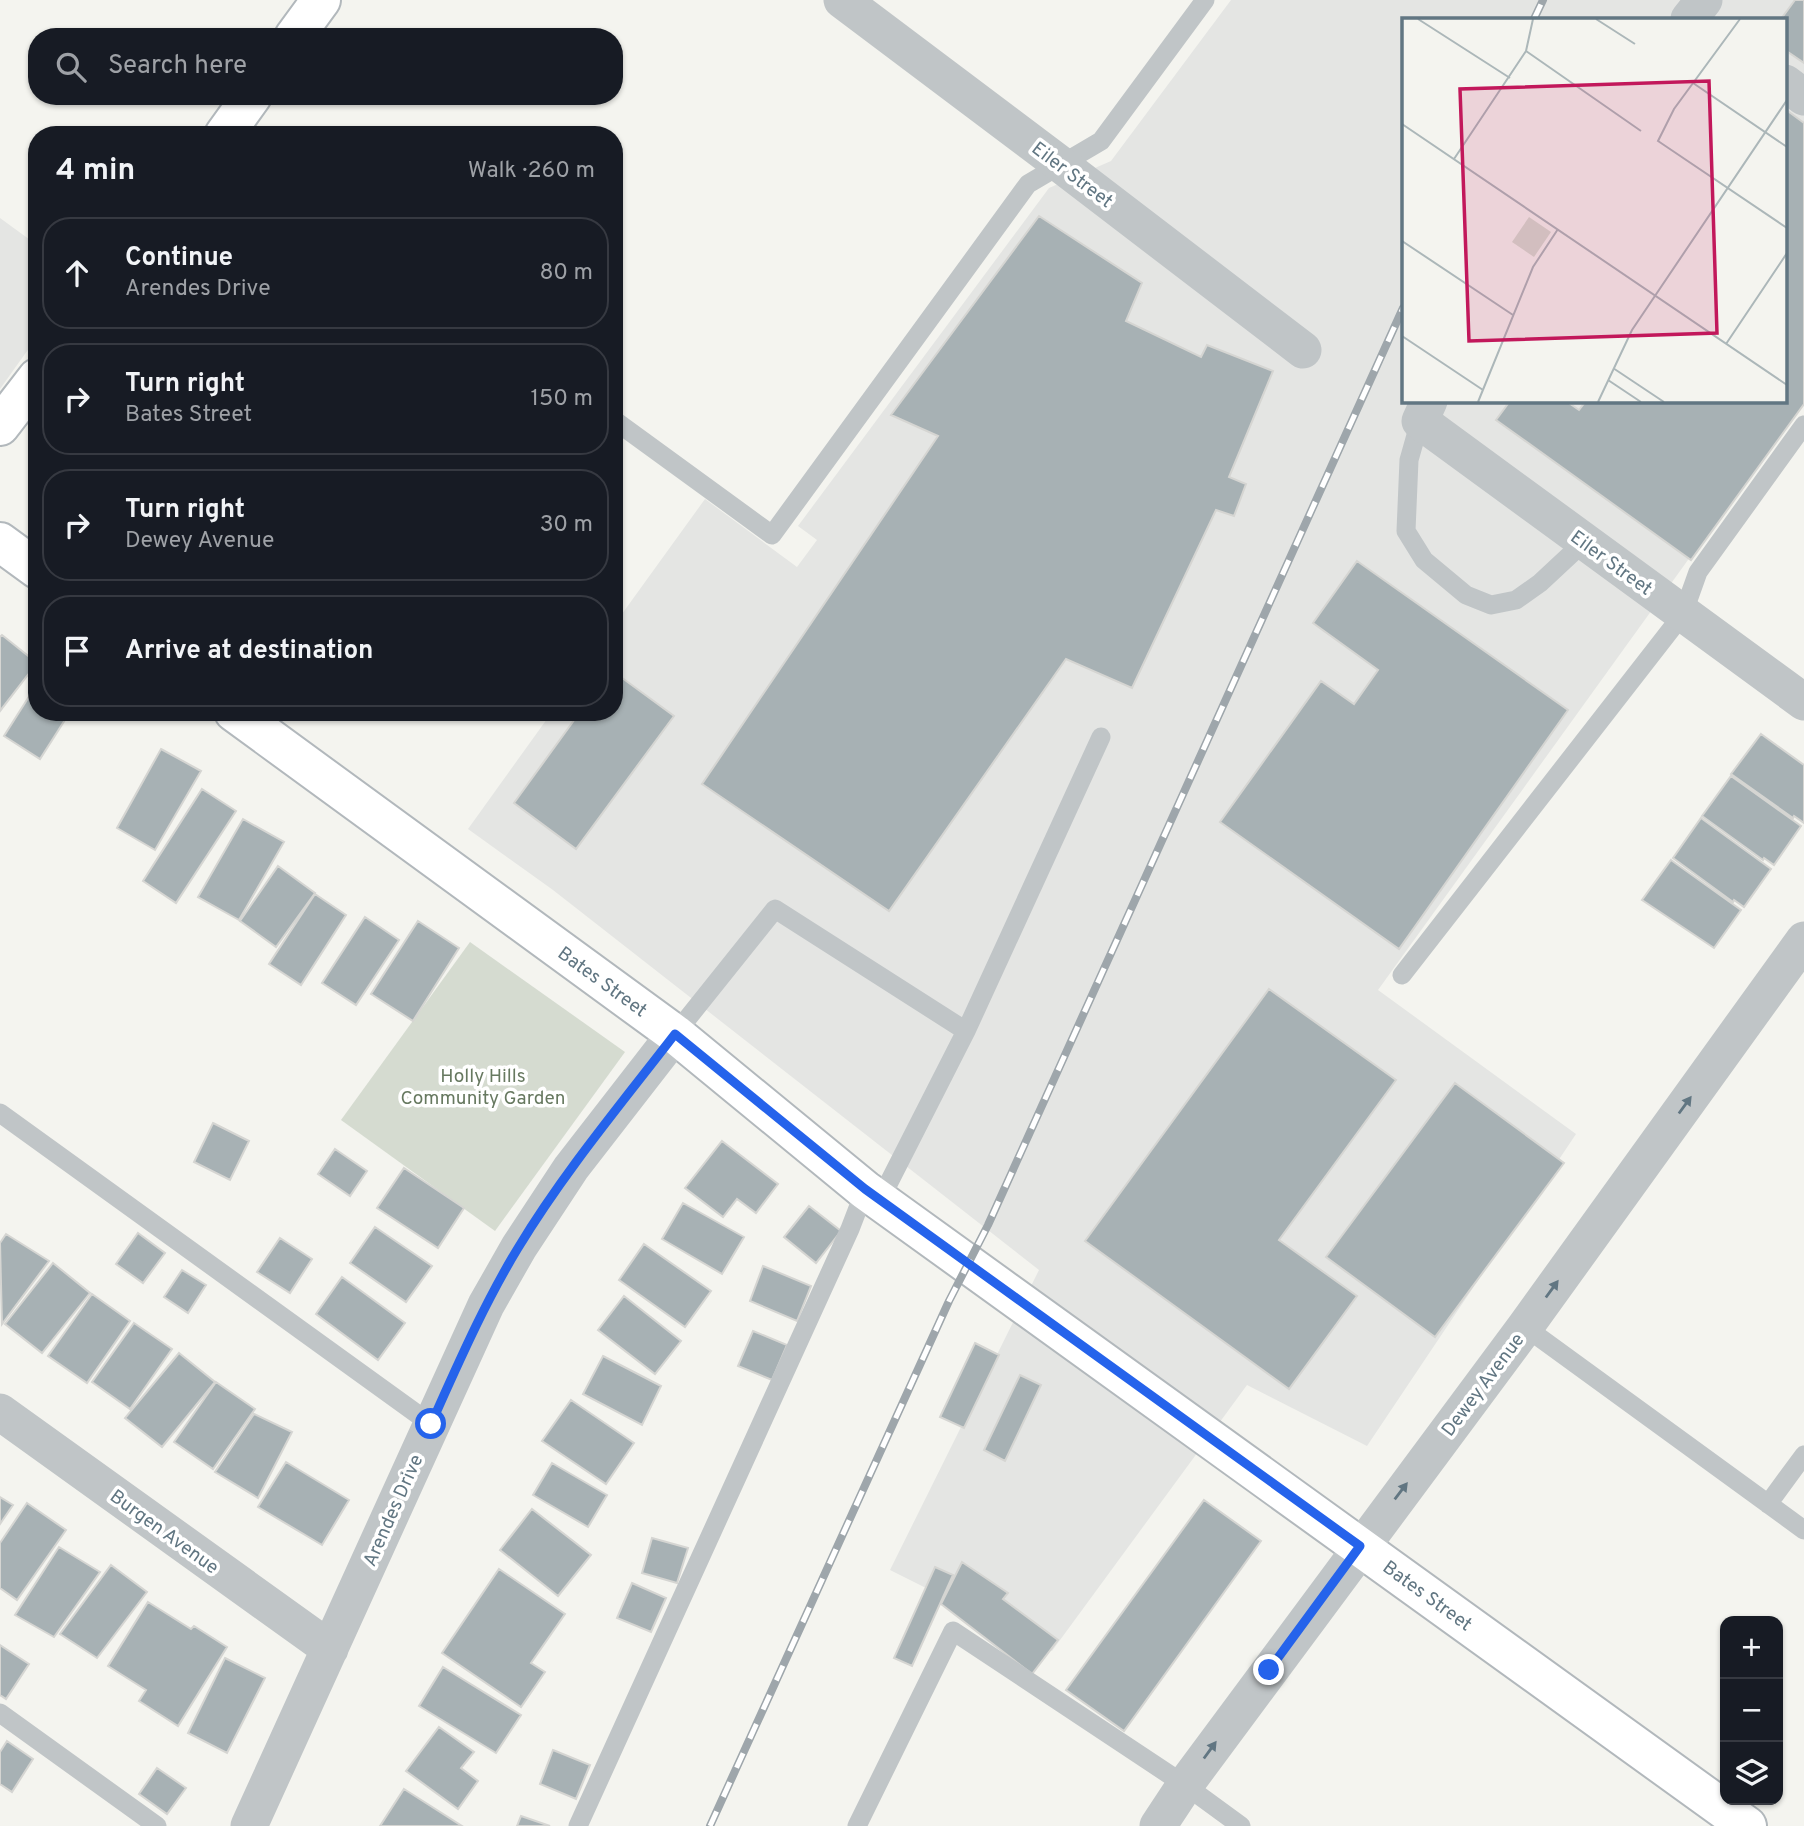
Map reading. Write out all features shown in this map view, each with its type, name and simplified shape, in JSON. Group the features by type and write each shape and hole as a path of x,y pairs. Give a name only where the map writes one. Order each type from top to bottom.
{"main road":[{"path":"301,28 321,0"},
{"path":"230,126 245,105"},
{"path":"0,426 28,390"},
{"path":"0,542 28,562"},
{"name":"Bates Street","path":"246,721 675,1034 873,1195 1747,1826"}],"street":[{"name":"Eiler Street","path":"842,0 1303,350"},
{"path":"1786,84 1804,97"},
{"name":"Eiler Street","path":"1425,411 1584,542 1804,702"},
{"name":"Dewey Avenue","path":"1158,1826 1185,1785 1525,1326 1804,940"},
{"name":"Arendes Drive","path":"249,1826 486,1305 519,1247 571,1168 675,1034"},
{"name":"Burgen Avenue","path":"0,1412 330,1649"}],"lane":[{"path":"623,426 772,534 1028,184 1101,141 1205,0"},
{"path":"1425,411 1409,460 1406,531 1424,560 1466,595 1491,605 1516,600 1540,583 1584,542"},
{"path":"1402,975 1683,614 1698,572 1804,425"},
{"path":"578,1826 850,1229 873,1195 966,1031 1101,737"},
{"path":"675,1034 775,909 966,1031"},
{"path":"0,1113 431,1424"},
{"path":"1525,1326 1804,1530"},
{"path":"1768,1504 1804,1455"},
{"path":"857,1826 953,1631 1185,1785 1241,1826"},
{"path":"0,1713 157,1826"}],"shaded area":[{"path":"1231,0 1804,0 1804,399 1378,990 1576,1134 1367,1446 1247,1385 1052,1651 890,1570 1039,1270 553,890 468,829 546,721 623,721 623,613 705,499 797,567 817,540 798,526 1049,188 1111,161"},
{"path":"0,218 28,238 28,350 0,389"}],"green space":[{"name":"Holly Hills Community Garden","path":"470,942 625,1052 495,1231 341,1120"}],"building":[{"path":"1795,0 1804,0 1804,63 1786,51 1786,18 1782,18"},
{"path":"1786,110 1804,123 1804,404 1691,560 1496,420 1509,402 1567,402 1579,410 1585,402 1786,402"},
{"path":"1039,216 1142,283 1126,321 1201,357 1207,345 1273,371 1229,477 1246,484 1234,516 1216,510 1132,688 1066,659 889,911 702,784 938,436 891,415"},
{"path":"1357,561 1568,710 1399,949 1220,822 1321,681 1354,704 1378,670 1313,623"},
{"path":"2,635 28,656 28,675 0,711"},
{"path":"623,679 674,716 576,849 514,803 573,721 623,721"},
{"path":"28,698 28,721 64,721 40,759 4,736"},
{"path":"1761,734 1804,765 1804,823 1731,774"},
{"path":"161,749 201,771 155,850 117,828"},
{"path":"1731,776 1801,826 1774,865 1702,816"},
{"path":"202,789 236,811 176,903 143,881"},
{"path":"1701,818 1771,869 1744,907 1734,900 1733,902 1673,858"},
{"path":"243,819 284,842 239,920 198,897"},
{"path":"1671,860 1741,910 1714,948 1642,900"},
{"path":"278,866 315,893 276,947 240,921"},
{"path":"315,894 346,915 301,985 269,964"},
{"path":"365,917 399,940 356,1005 322,983"},
{"path":"418,921 459,948 413,1021 371,994"},
{"path":"1269,989 1396,1080 1279,1240 1357,1296 1289,1389 1085,1241"},
{"path":"1455,1083 1564,1163 1435,1337 1326,1257"},
{"path":"213,1123 249,1141 230,1180 194,1162"},
{"path":"722,1141 778,1184 756,1213 737,1199 723,1217 685,1188"},
{"path":"335,1149 367,1171 350,1196 318,1174"},
{"path":"404,1168 464,1208 438,1248 377,1208"},
{"path":"683,1203 744,1237 722,1274 662,1239"},
{"path":"809,1206 841,1231 816,1263 784,1237"},
{"path":"375,1227 432,1266 406,1302 350,1263"},
{"path":"138,1233 165,1253 143,1283 116,1264"},
{"path":"6,1234 49,1261 2,1324 0,1243"},
{"path":"280,1238 312,1259 290,1293 257,1272"},
{"path":"644,1244 711,1291 685,1327 619,1280"},
{"path":"53,1263 90,1293 42,1353 5,1324"},
{"path":"763,1266 811,1286 797,1321 750,1301"},
{"path":"182,1270 206,1285 188,1313 164,1297"},
{"path":"342,1277 405,1323 378,1360 316,1314"},
{"path":"92,1294 130,1321 87,1383 48,1356"},
{"path":"624,1296 681,1341 655,1374 598,1330"},
{"path":"134,1323 172,1349 130,1409 92,1382"},
{"path":"753,1331 787,1345 772,1380 738,1366"},
{"path":"975,1343 999,1355 964,1428 940,1417"},
{"path":"179,1353 215,1382 162,1447 125,1418"},
{"path":"603,1356 661,1386 642,1425 583,1394"},
{"path":"1020,1375 1041,1385 1005,1461 984,1450"},
{"path":"216,1382 255,1409 213,1469 174,1442"},
{"path":"571,1400 634,1443 606,1484 542,1441"},
{"path":"254,1414 292,1432 258,1498 215,1472"},
{"path":"286,1462 349,1500 322,1545 258,1507"},
{"path":"552,1463 607,1495 588,1527 533,1495"},
{"path":"0,1497 13,1505 0,1524"},
{"path":"1204,1500 1261,1541 1124,1731 1066,1690"},
{"path":"27,1503 66,1530 17,1600 0,1588 0,1543"},
{"path":"532,1509 591,1555 558,1596 500,1550"},
{"path":"652,1538 688,1548 677,1583 642,1573"},
{"path":"59,1547 100,1572 54,1637 15,1615"},
{"path":"962,1562 1008,1593 1003,1599 1058,1640 1032,1674 941,1604"},
{"path":"111,1565 147,1592 97,1658 60,1634"},
{"path":"935,1567 953,1575 912,1666 894,1658"},
{"path":"499,1569 565,1614 531,1663 545,1672 521,1707 442,1653"},
{"path":"632,1583 666,1598 651,1632 617,1618"},
{"path":"148,1602 191,1629 194,1626 227,1647 178,1726 139,1701 146,1690 108,1666"},
{"path":"0,1645 29,1664 6,1699 0,1695"},
{"path":"225,1658 265,1678 227,1753 188,1733"},
{"path":"443,1667 521,1715 496,1753 419,1706"},
{"path":"439,1727 474,1752 461,1768 478,1781 458,1809 406,1771"},
{"path":"7,1741 33,1759 12,1792 0,1784 0,1752"},
{"path":"553,1750 590,1765 576,1799 540,1784"},
{"path":"157,1768 186,1788 167,1814 139,1794"},
{"path":"404,1789 462,1826 380,1826"},
{"path":"521,1816 550,1826 517,1826"}],"railway":[{"path":"1534,18 1543,0"},
{"path":"710,1826 949,1301 988,1225 1402,310"}],"route":[{"path":"431,1424 486,1305 519,1247 571,1168 675,1034 865,1189 1360,1546 1269,1670"}]}
